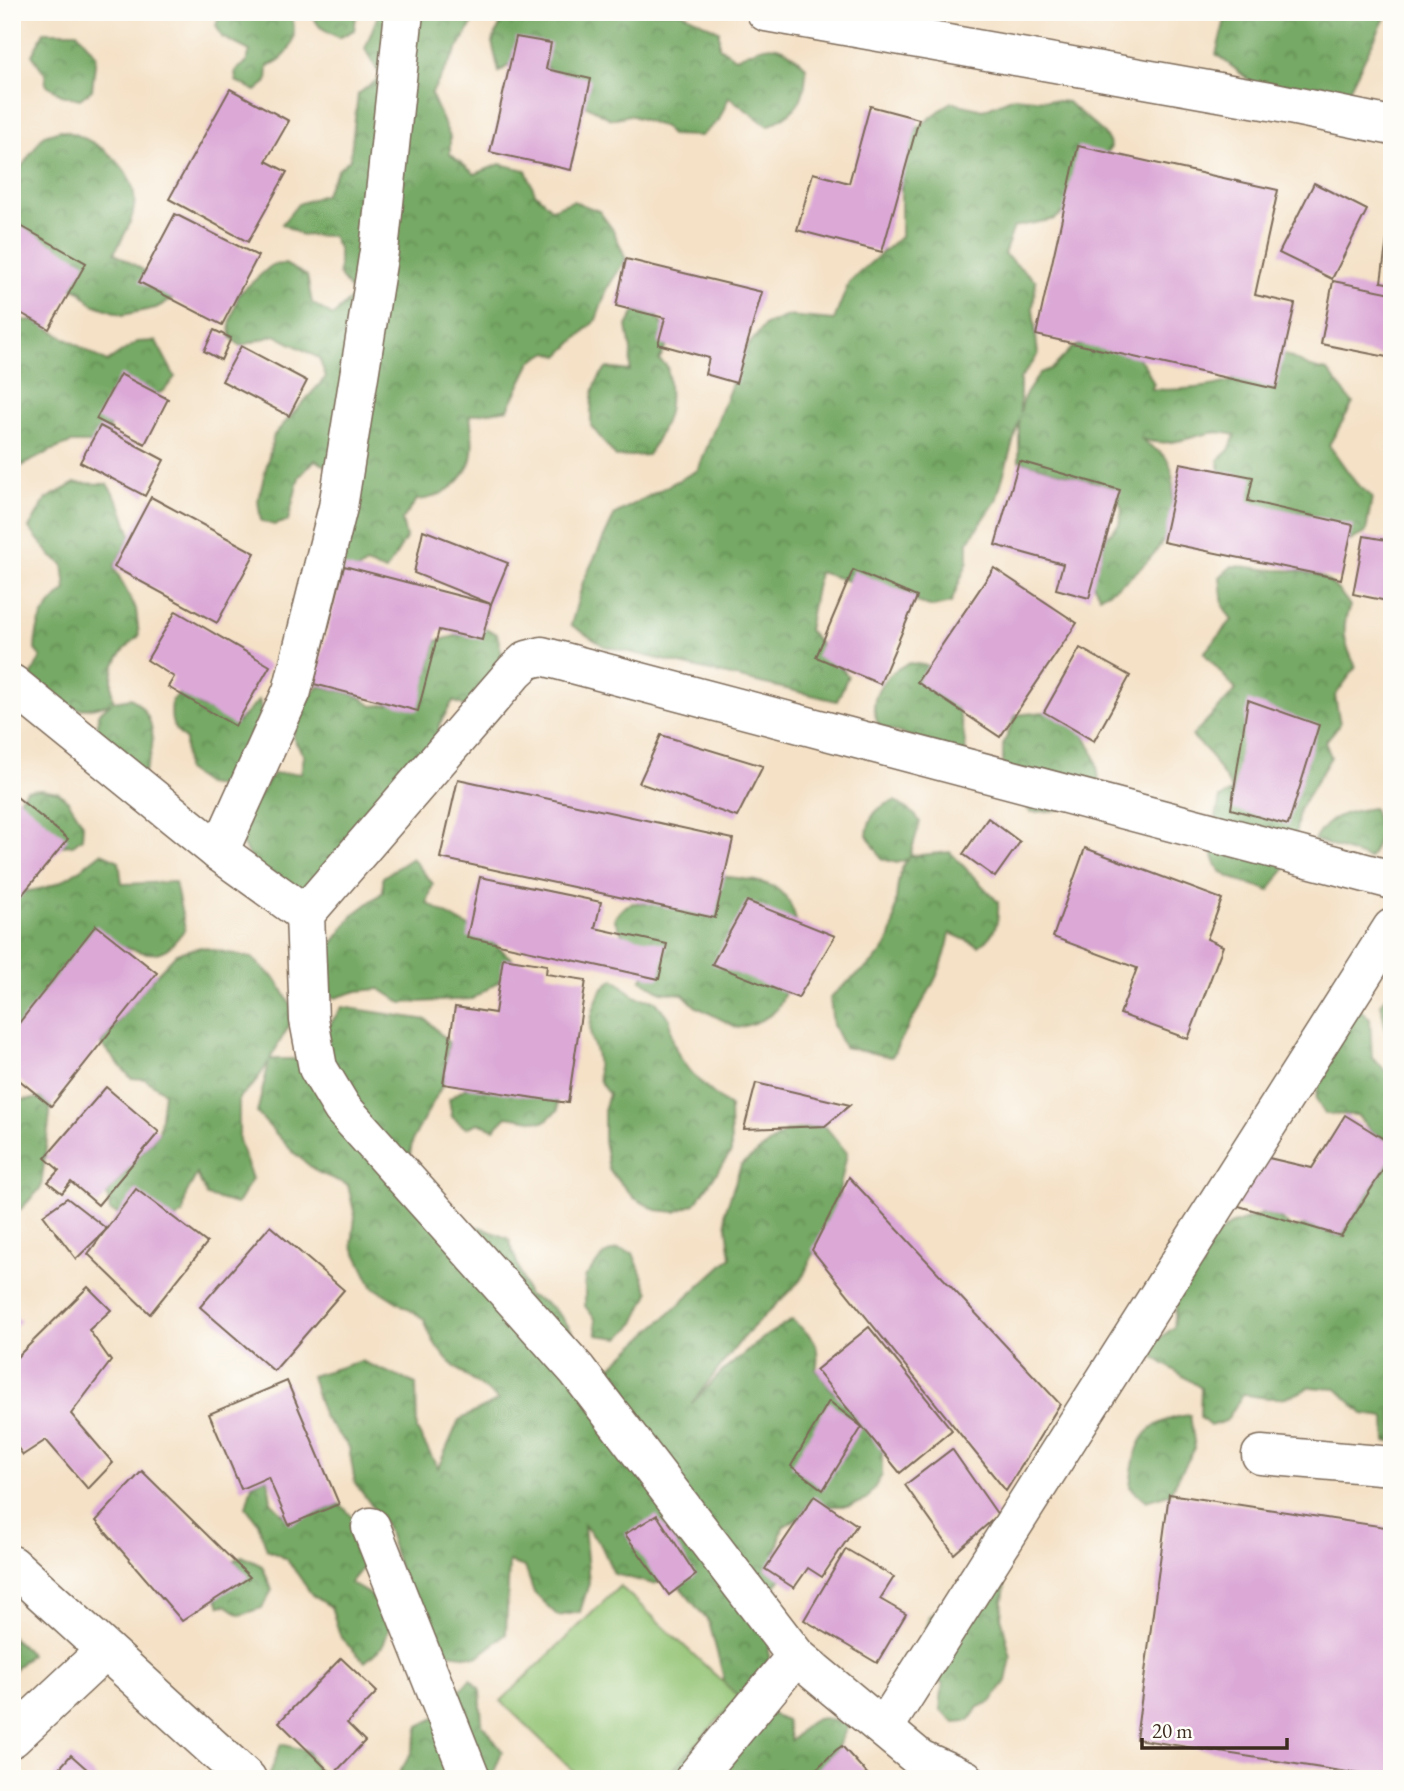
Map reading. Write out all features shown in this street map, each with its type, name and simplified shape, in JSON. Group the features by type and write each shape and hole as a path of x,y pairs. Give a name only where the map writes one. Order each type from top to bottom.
{"street":[{"path":"219,852 292,691 338,507 379,251 404,12"},
{"path":"766,12 1270,101 1392,126"},
{"path":"965,1779 920,1759 796,1656 577,1370 342,1108 318,1068 309,1020 305,914 515,671 527,660 542,656 1392,880"},
{"path":"12,684 219,852 305,914"},
{"path":"884,1728 1392,928"},
{"path":"1261,1455 1392,1466"},
{"path":"371,1527 471,1779"},
{"path":"12,1565 247,1779"},
{"path":"12,1738 105,1651"},
{"path":"694,1779 796,1656"}],"green space":[{"path":"220,12 291,12 294,29 292,44 283,57 268,66 267,82 256,91 236,81 235,71 246,63 250,51 222,37 216,25"},
{"path":"309,12 357,12 354,30 339,38 320,27"},
{"path":"379,12 466,12 473,22 431,94 450,137 450,154 475,174 500,164 526,170 535,193 552,209 573,201 599,211 613,230 626,259 608,287 596,320 559,356 548,352 531,362 508,409 470,415 472,453 469,465 460,479 447,490 433,497 417,500 402,520 406,538 386,571 366,564 341,582 319,572 330,468 315,460 299,477 288,521 274,525 261,521 258,501 274,435 326,377 319,358 275,335 241,346 231,338 230,324 239,294 272,265 285,264 307,276 312,303 333,316 354,296 339,274 339,250 332,236 301,235 282,224 298,204 324,195 338,170 350,159 358,94 381,77 365,49"},
{"path":"533,12 681,12 719,31 719,47 736,58 773,46 788,52 806,67 802,97 793,110 768,126 729,97 719,120 701,136 671,135 664,127 630,115 611,119 570,97 533,49 499,72 492,42 502,21"},
{"path":"1227,12 1388,12 1345,98 1257,86 1216,54"},
{"path":"44,32 77,32 96,55 92,90 80,99 61,95 46,84 45,74 32,55"},
{"path":"1014,97 1068,102 1104,134 1111,147 1074,203 1055,219 1014,227 1004,254 1036,281 1033,308 1038,355 1020,379 1020,413 1024,397 1040,373 1053,368 1072,348 1089,341 1130,350 1144,364 1154,384 1151,389 1183,389 1219,384 1242,375 1272,351 1280,353 1328,371 1353,403 1329,445 1356,483 1372,497 1366,532 1350,541 1329,533 1244,519 1221,477 1218,460 1229,450 1235,435 1213,433 1168,442 1142,439 1164,456 1170,466 1173,488 1168,526 1162,543 1142,567 1126,581 1100,596 1092,582 1106,538 1119,524 1122,509 1113,488 1019,461 1019,421 996,501 968,542 968,561 951,603 933,607 819,572 808,630 848,676 837,701 604,646 571,625 583,582 615,514 698,470 746,348 765,325 788,316 834,320 849,282 901,236 901,184 896,157 916,129 951,102 983,110"},
{"path":"60,130 87,139 112,156 122,167 134,192 134,207 129,225 114,253 157,278 173,299 156,308 123,315 92,304 79,290 56,284 12,230 12,201 18,196 20,169 44,135"},
{"path":"635,311 656,315 667,331 666,347 659,360 667,366 670,393 668,413 648,455 616,457 591,426 592,402 597,381 607,368 630,371 631,351 627,326"},
{"path":"12,319 35,321 107,362 137,342 156,341 175,377 164,391 146,398 127,378 113,389 107,400 110,431 91,443 71,443 50,451 12,471"},
{"path":"75,483 107,484 120,504 131,535 114,567 136,609 139,636 124,650 115,664 112,690 113,701 131,698 147,715 151,725 150,758 141,779 96,751 98,714 111,703 85,709 66,706 28,682 41,657 35,650 39,623 52,603 66,589 63,564 52,557 29,528 46,499"},
{"path":"1232,566 1300,571 1319,576 1334,586 1350,606 1345,622 1345,637 1356,667 1335,696 1340,724 1325,742 1331,757 1299,810 1292,858 1269,891 1227,876 1214,860 1212,840 1220,798 1233,791 1208,752 1192,736 1236,690 1204,653 1232,620 1223,606 1220,577"},
{"path":"485,628 497,634 504,663 467,707 453,701 439,725 437,751 312,896 255,866 236,833 273,774 301,773 304,756 293,738 301,705 320,686 359,696 372,706 389,704 412,696 424,680 436,641"},
{"path":"910,663 929,666 951,697 962,725 966,753 880,727 874,707 879,688 892,673"},
{"path":"179,694 191,694 200,706 237,723 259,700 262,712 244,774 225,787 206,784 186,770 185,739 176,731 171,718 172,700"},
{"path":"1044,712 1070,716 1077,724 1094,756 1099,784 1076,804 1051,811 1030,812 1020,799 1003,791 1003,745 1016,715"},
{"path":"26,790 58,792 69,802 83,824 82,838 73,845 47,847 16,803"},
{"path":"895,801 915,815 920,822 910,856 950,852 998,902 998,909 993,932 979,946 950,933 934,982 892,1057 844,1047 833,1025 830,998 877,958 892,932 899,877 908,859 897,863 882,859 867,835 875,813"},
{"path":"1373,808 1379,834 1369,859 1314,840 1326,825 1339,816"},
{"path":"101,853 119,861 122,884 175,882 185,929 171,945 158,953 123,947 12,1054 12,896 60,882"},
{"path":"412,858 433,884 427,903 487,937 513,960 510,974 472,999 402,1003 380,989 357,991 335,998 325,993 325,954 354,914 383,892 383,877"},
{"path":"714,875 747,879 777,889 792,907 797,928 795,951 782,1002 769,1016 738,1028 695,1006 683,994 661,992 641,980 645,975 614,919 628,905 647,904 660,894"},
{"path":"201,947 252,958 277,981 291,1005 289,1026 270,1059 306,1059 342,1007 427,1020 449,1043 443,1084 413,1139 405,1179 451,1225 480,1227 509,1239 528,1296 540,1300 559,1314 573,1333 589,1366 613,1365 731,1257 725,1212 741,1165 786,1131 825,1126 847,1153 837,1202 802,1279 746,1334 691,1404 723,1371 767,1335 792,1320 805,1330 813,1341 817,1353 816,1370 834,1393 862,1400 882,1450 882,1475 867,1500 848,1506 807,1506 801,1516 783,1527 776,1552 781,1579 770,1593 769,1659 757,1708 786,1720 791,1741 816,1719 829,1719 848,1726 836,1750 812,1779 611,1779 671,1748 743,1733 715,1708 724,1679 709,1622 680,1587 669,1579 653,1584 614,1574 601,1545 584,1525 589,1583 580,1612 558,1616 534,1593 525,1567 509,1562 506,1634 477,1657 448,1653 435,1628 413,1614 386,1525 355,1483 349,1447 323,1416 311,1376 361,1361 416,1384 417,1430 438,1468 459,1420 499,1400 445,1357 437,1347 424,1319 372,1286 352,1245 355,1216 348,1185 317,1172 293,1152 257,1113 269,1062 254,1084 239,1098 239,1140 252,1179 237,1204 207,1196 197,1174 186,1194 183,1214 160,1230 110,1211 107,1194 159,1132 164,1092 145,1079 131,1078 101,1044 150,981 177,953"},
{"path":"614,979 636,997 655,1001 670,1019 675,1047 688,1069 730,1107 731,1152 695,1204 675,1212 656,1210 634,1198 609,1170 604,1140 604,1110 609,1094 599,1078 597,1056 590,1031 598,996"},
{"path":"1392,989 1392,1035 1386,1032 1381,1004"},
{"path":"1333,999 1356,1006 1370,1019 1372,1058 1392,1076 1392,1137 1384,1139 1371,1131 1357,1115 1325,1114 1316,1099 1325,1046 1315,1010"},
{"path":"486,1084 545,1091 557,1101 558,1110 544,1122 507,1116 494,1129 478,1123 466,1128 452,1117 449,1099 466,1088"},
{"path":"42,1098 51,1106 41,1188 12,1218 12,1101"},
{"path":"1392,1156 1392,1442 1386,1442 1385,1417 1363,1414 1337,1389 1309,1387 1293,1395 1277,1398 1243,1394 1226,1421 1210,1426 1200,1417 1201,1388 1149,1354 1154,1343 1174,1327 1178,1287 1217,1235 1230,1225 1265,1213 1278,1217 1292,1228 1307,1226 1341,1236"},
{"path":"617,1249 633,1253 649,1293 635,1323 620,1338 597,1335 595,1319 585,1306 585,1277 604,1255"},
{"path":"1190,1415 1195,1448 1169,1494 1146,1501 1130,1487 1138,1447 1151,1429 1161,1422"},
{"path":"268,1477 271,1502 285,1516 320,1512 339,1504 359,1528 371,1557 350,1583 372,1596 392,1620 383,1646 365,1662 341,1638 331,1607 312,1595 287,1559 267,1550 258,1523 246,1507 252,1485"},
{"path":"242,1556 262,1566 272,1590 262,1608 240,1615 226,1605 220,1606 213,1589 229,1563"},
{"path":"997,1581 1005,1585 1001,1616 1011,1658 1006,1681 991,1702 978,1707 969,1721 954,1722 941,1711 943,1683 936,1681 925,1631 929,1616 944,1605"},
{"path":"620,1586 739,1697 664,1779 581,1779 501,1701"},
{"path":"12,1637 30,1654 12,1672"},
{"path":"470,1679 480,1690 482,1724 502,1751 494,1773 497,1779 396,1779 411,1753 419,1726 435,1718"},
{"path":"281,1744 308,1751 317,1770 337,1779 268,1779"}],"building":[{"path":"516,37 551,43 546,69 591,79 571,170 490,152"},
{"path":"230,89 289,121 266,161 287,172 248,242 169,199"},
{"path":"870,106 919,119 882,252 797,230 813,173 849,183"},
{"path":"1078,146 1278,190 1255,295 1295,304 1276,389 1036,335"},
{"path":"1314,183 1367,210 1332,279 1279,253"},
{"path":"175,214 258,256 222,325 139,282"},
{"path":"1390,217 1392,218 1392,284 1381,282"},
{"path":"12,221 86,263 49,329 12,308"},
{"path":"626,259 762,292 736,383 705,374 709,358 658,344 665,318 616,306"},
{"path":"1333,281 1392,293 1392,358 1321,344"},
{"path":"214,330 231,338 221,360 204,351"},
{"path":"241,346 307,381 289,416 222,381"},
{"path":"120,374 168,399 145,444 96,419"},
{"path":"100,426 164,460 145,496 80,462"},
{"path":"1019,461 1120,490 1089,598 1056,589 1063,564 995,545"},
{"path":"1180,463 1253,477 1248,501 1353,525 1341,579 1163,542"},
{"path":"151,497 255,553 217,623 114,567"},
{"path":"423,530 508,563 491,604 414,573"},
{"path":"1364,536 1392,541 1392,602 1353,594"},
{"path":"344,566 491,604 482,640 439,630 418,711 314,684"},
{"path":"994,568 1077,623 1000,737 917,682"},
{"path":"853,570 917,597 880,684 816,657"},
{"path":"176,611 270,666 235,726 168,687 174,677 147,660"},
{"path":"1080,648 1130,676 1094,741 1044,712"},
{"path":"1248,700 1319,725 1288,825 1231,809"},
{"path":"661,735 763,766 737,817 639,783"},
{"path":"458,779 733,839 715,918 440,858"},
{"path":"12,793 68,839 18,900 12,896"},
{"path":"988,818 1020,842 995,877 963,854"},
{"path":"1085,848 1222,899 1207,939 1223,946 1188,1039 1120,1014 1137,968 1053,937"},
{"path":"480,877 601,902 595,928 667,944 659,979 467,937"},
{"path":"747,901 835,936 798,998 712,964"},
{"path":"96,925 157,973 51,1106 12,1074 12,1032"},
{"path":"503,958 547,965 546,974 586,980 568,1103 443,1084 455,1007 495,1013"},
{"path":"756,1083 850,1105 825,1126 744,1129"},
{"path":"106,1087 159,1132 98,1205 71,1182 62,1193 48,1182 59,1170 45,1158"},
{"path":"1345,1115 1392,1144 1392,1156 1341,1236 1232,1204 1264,1157 1312,1168"},
{"path":"849,1177 1060,1404 1006,1491 812,1250"},
{"path":"136,1189 207,1243 150,1314 88,1254"},
{"path":"67,1198 107,1229 76,1259 43,1215"},
{"path":"270,1226 344,1290 274,1371 200,1307"},
{"path":"88,1287 111,1310 89,1330 111,1361 71,1414 113,1463 88,1489 46,1440 23,1455 12,1440 12,1362"},
{"path":"12,1313 21,1321 12,1331"},
{"path":"869,1327 952,1430 900,1473 816,1370"},
{"path":"287,1381 339,1504 289,1525 268,1477 241,1489 209,1414"},
{"path":"829,1401 862,1427 823,1490 791,1466"},
{"path":"952,1449 998,1515 954,1554 905,1485"},
{"path":"142,1471 250,1577 182,1621 96,1521"},
{"path":"1169,1494 1392,1528 1392,1779 1136,1739"},
{"path":"814,1496 857,1525 822,1577 808,1568 794,1588 765,1569"},
{"path":"657,1515 696,1575 669,1595 625,1534"},
{"path":"846,1549 894,1577 880,1599 906,1614 877,1663 804,1620"},
{"path":"341,1658 377,1692 347,1723 365,1741 333,1775 279,1722"},
{"path":"842,1746 872,1779 806,1779 836,1750"},
{"path":"71,1755 98,1779 50,1779"}]}
